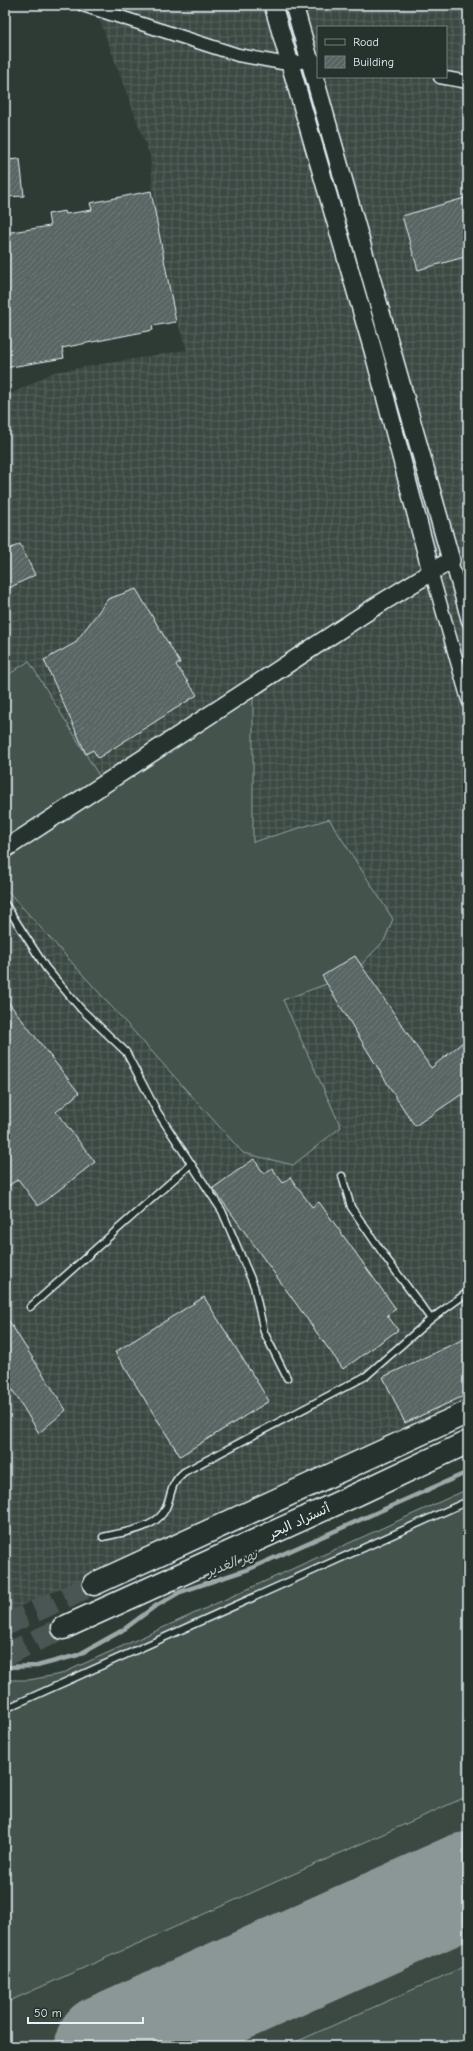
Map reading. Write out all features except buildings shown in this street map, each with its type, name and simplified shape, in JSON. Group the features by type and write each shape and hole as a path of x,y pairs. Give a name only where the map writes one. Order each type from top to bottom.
{"highway":[{"path":"94,1584 468,1412"},
{"name":"أتستراد البحر","path":"63,1628 468,1442"}],"street":[{"path":"83,5 227,53 264,61 291,64 313,61"},
{"path":"273,5 374,354 431,571 468,700"},
{"path":"294,5 317,75"},
{"path":"318,78 468,621"},
{"path":"446,78 468,82"},
{"path":"5,849 431,571 451,560"}],"lane":[{"path":"5,904 46,968 81,1009 126,1052 158,1113 222,1211 254,1286 264,1332 287,1378"},
{"path":"30,1307 191,1164"},
{"path":"342,1176 351,1207 431,1319"},
{"path":"103,1537 151,1524 163,1512 176,1479 184,1472 366,1376 431,1319 468,1292"},
{"path":"5,1709 468,1502"}],"shaded area":[{"path":"94,5 468,5 468,1406 5,1613 5,888 243,1153 283,1000 351,974 253,842 253,683 101,780 30,661 5,677 5,397 54,372 187,350 167,291 157,233 150,156"},
{"path":"29,661 101,779 253,682 253,842 329,819 393,919 384,941 351,975 283,1000 341,1127 293,1165 243,1153 5,888 5,677"},
{"path":"468,1489 468,1796 5,2003 5,1680 29,1680 61,1674"},
{"path":"468,1493 468,2046 5,2046 5,1701"},
{"path":"468,1965 468,2046 287,2046"}],"waterway":[{"name":"نهر الغدير","path":"5,1667 37,1666 78,1655 123,1630 154,1607 180,1592 249,1569 468,1472"}],"runway":[{"path":"107,2046 468,1884"}],"tunnel":[{"path":"5,1625 94,1584"},
{"path":"5,1655 63,1628"}]}
